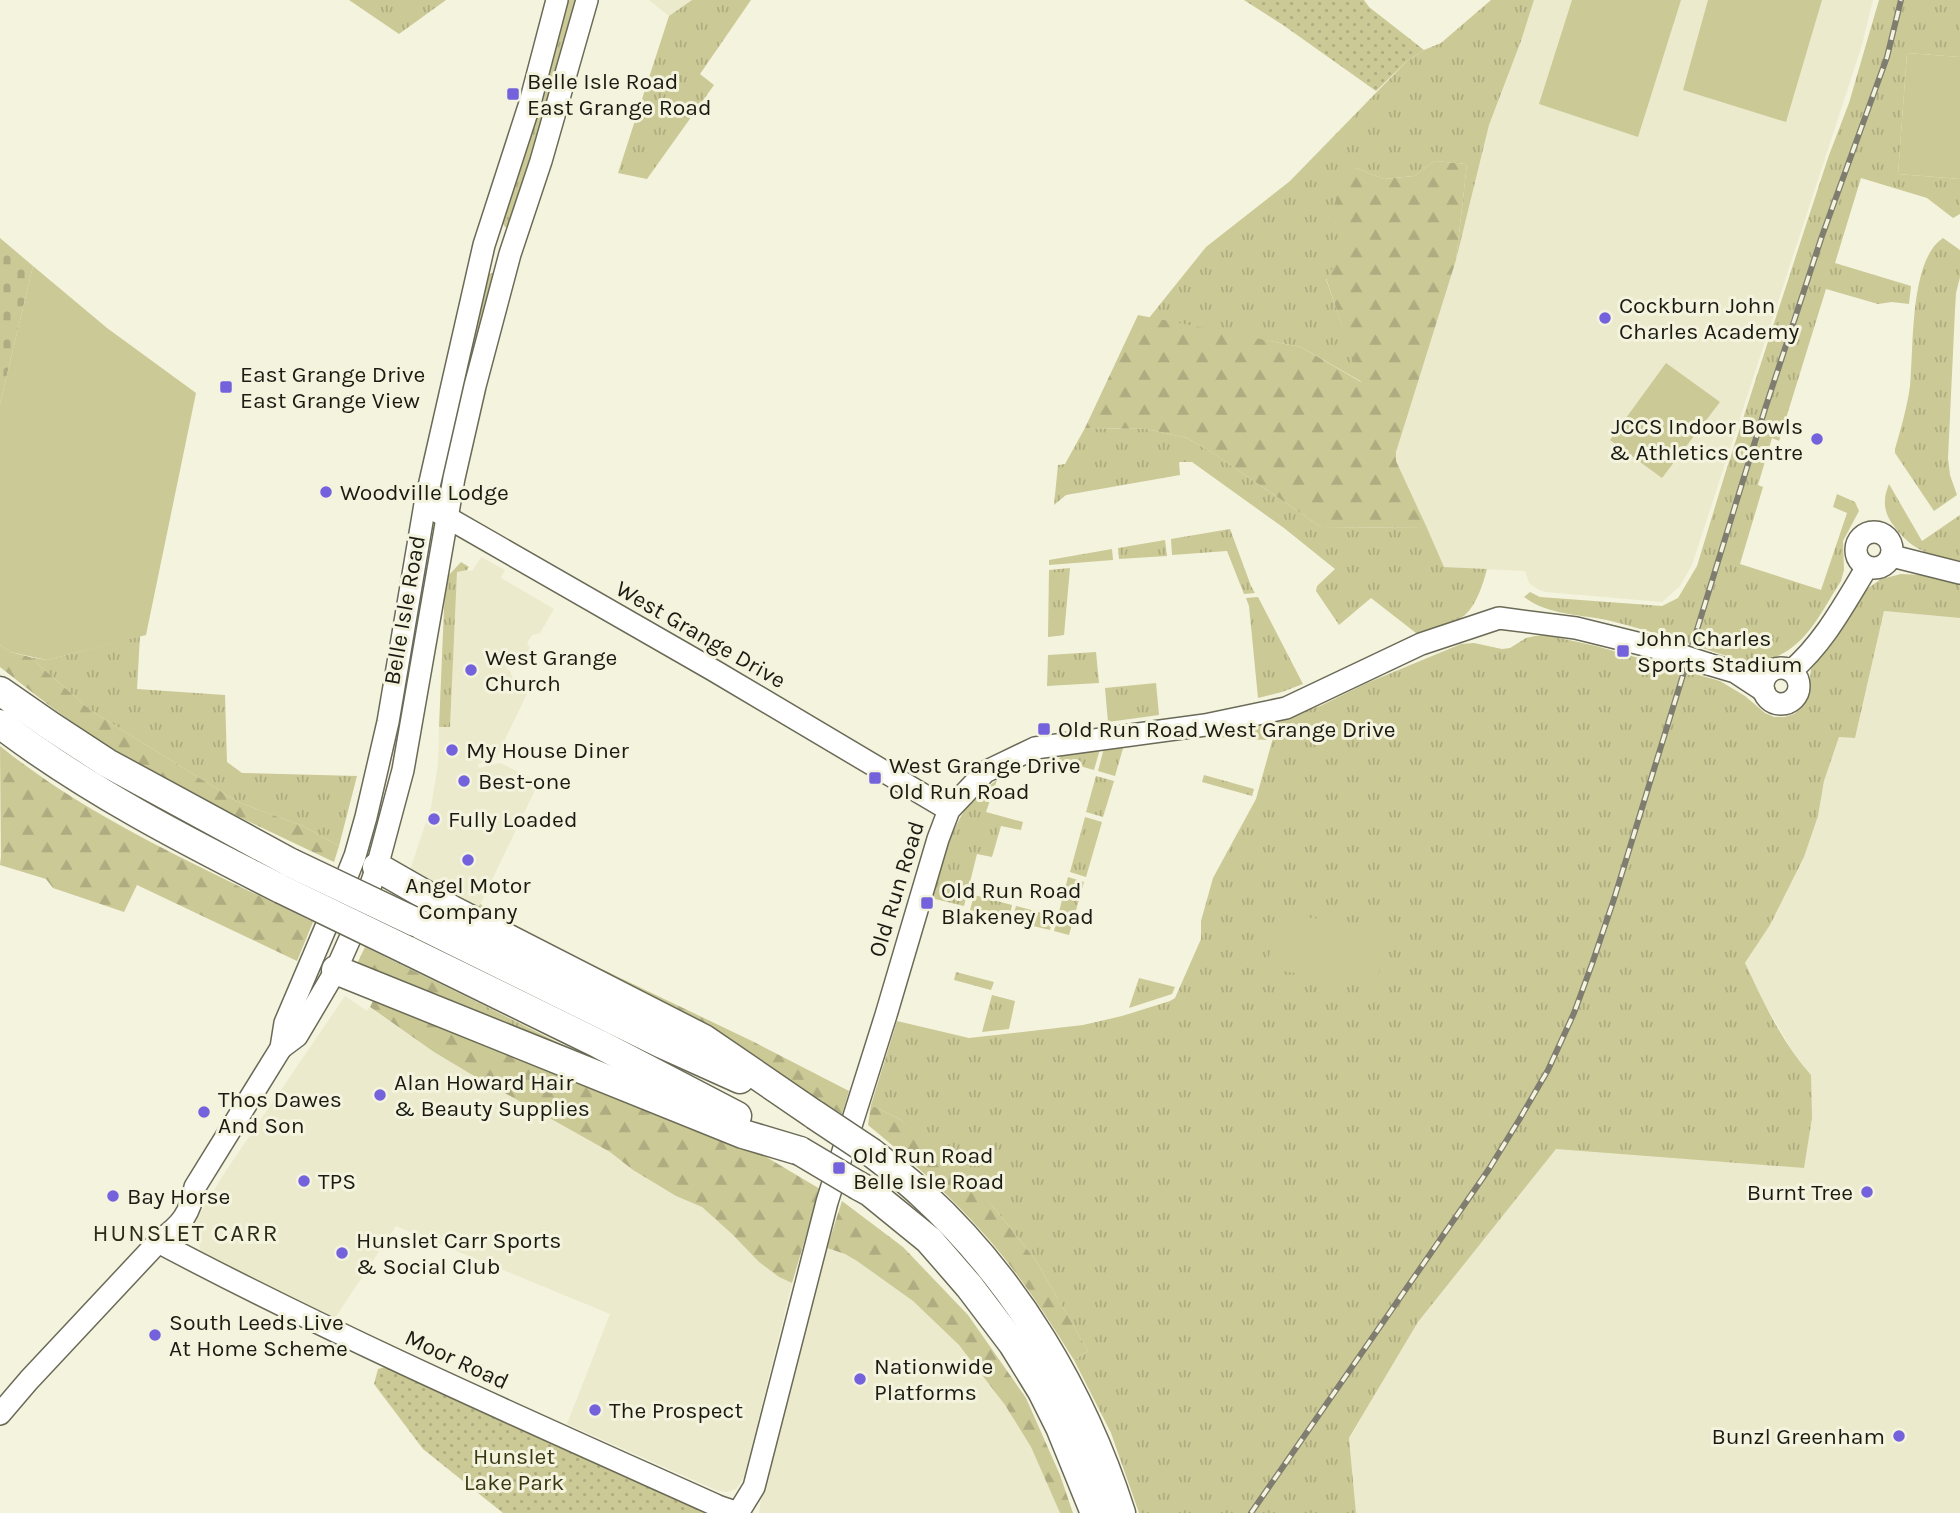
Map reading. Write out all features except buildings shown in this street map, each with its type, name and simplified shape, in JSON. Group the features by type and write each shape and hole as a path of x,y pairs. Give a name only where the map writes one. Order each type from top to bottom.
{"highway":[{"path":"0,691 107,763 291,863 660,1043 816,1115"},
{"path":"0,724 75,777 114,800 281,889 702,1097 870,1192 929,1240 969,1286 1013,1344 1060,1427 1095,1513"},
{"path":"366,861 452,910 704,1039 872,1153 921,1193 961,1233 1033,1323 1080,1410 1107,1470 1121,1513"},
{"path":"336,970 743,1134 800,1151"}],"street":[{"name":"Belle Isle Road","path":"0,1414 159,1241 176,1229 191,1206 195,1187 281,1048 297,1036 336,970 360,916 366,861 425,504 484,245 530,103 557,0"},
{"name":"Belle Isle Road","path":"281,1048 285,1023 316,948 337,901 366,861 403,770 447,517 475,386 507,267 541,161 587,0"},
{"name":"West Grange Drive","path":"425,504 950,810"},
{"path":"1877,532 1886,537 1892,545 1892,556 1883,566 1867,567 1859,560 1856,550 1866,534 1877,532"},
{"path":"1892,556 1960,573"},
{"name":"Old Run Road","path":"738,1513 754,1487 827,1202 938,839 950,810 985,772 1035,748 1205,725 1286,708 1438,637 1499,618 1576,628 1661,649 1735,672 1775,678 1802,661 1823,637 1867,567"},
{"path":"316,948 336,970"},
{"name":"Moor Road","path":"159,1241 377,1351 738,1513"}],"shaded area":[{"path":"649,0 692,0 669,16"},
{"name":"Cockburn John Charles Academy","path":"1534,0 1873,0 1862,45 1692,565 1680,586 1662,602 1546,592 1529,583 1525,571 1444,567 1396,461 1396,452 1418,377 1456,260 1489,125"},
{"path":"481,557 505,570 501,578 554,609 540,633 532,635 527,643 531,649 522,662 510,659 506,668 513,678 512,685 527,694 496,758 478,764 479,768 500,763 539,782 477,911 408,876 431,807 438,764 439,727 450,727 457,571 472,571"},
{"path":"1884,611 1960,618 1960,1513 1356,1513 1349,1439 1418,1322 1556,1148 1804,1168 1811,1075 1799,1062 1745,964 1770,925 1804,857 1839,737 1855,738"},
{"path":"345,996 367,1011 369,1007 469,1073 610,1152 633,1170 676,1196 702,1207 759,1262 792,1283 744,1477 736,1489 727,1492 716,1490 567,1424 610,1314 396,1226 335,1318 201,1253 194,1223 225,1172"},
{"path":"827,1248 857,1261 913,1301 959,1345 1005,1405 1031,1447 1060,1513 759,1513"}],"green space":[{"path":"349,0 446,0 399,34"},
{"path":"567,0 580,0 511,229 505,227 502,222"},
{"path":"692,0 751,0 700,74 714,85 647,179 618,173 669,16"},
{"path":"1244,0 1364,0 1369,7 1424,50 1407,61 1376,91"},
{"path":"1491,0 1534,0 1489,125 1456,260 1467,164 1435,161 1414,176 1384,179 1356,168 1335,222 1352,240 1326,279 1362,382 1301,347 1149,318 1206,247 1290,181 1407,61 1441,43"},
{"path":"1572,0 1681,0 1638,137 1539,104"},
{"path":"1708,0 1822,0 1786,122 1683,90"},
{"path":"1879,0 1960,0 1960,57 1907,53 1898,174 1960,179 1960,214 1953,218 1927,198 1861,178 1835,263 1911,286 1909,304 1878,304 1826,289 1779,441 1772,438 1758,485 1763,487 1740,564 1821,590 1847,513 1833,507 1837,494 1855,502 1859,511 1843,541 1844,570 1841,581 1815,622 1796,645 1769,660 1751,664 1629,626 1555,611 1534,603 1524,597 1530,592 1540,597 1662,606 1678,598 1697,566 1805,228 1849,103"},
{"path":"1907,53 1960,57 1960,179 1898,174"},
{"path":"1435,161 1467,164 1456,260 1396,452 1396,461 1427,528 1321,527 1187,438 1147,429 1085,428 1138,315 1301,347 1361,382 1326,278 1351,241 1335,222 1336,198 1356,168 1384,179 1414,176"},
{"path":"0,238 33,266 0,404"},
{"path":"1943,238 1960,250 1948,458 1957,495 1934,511 1895,453 1895,449 1910,386 1915,306 1919,285 1932,249"},
{"path":"33,266 107,328 196,393 146,635 47,660 10,652 0,645 0,404"},
{"path":"495,274 442,492 438,489 488,275"},
{"path":"1666,363 1720,402 1662,478 1610,440"},
{"path":"1085,428 1147,429 1187,438 1321,527 1427,528 1444,567 1487,569 1479,594 1465,615 1448,624 1416,633 1371,598 1339,625 1316,591 1317,586 1335,569 1284,528 1192,462 1179,462 1180,475 1066,495 1054,505 1058,465 1065,464"},
{"path":"1889,484 1922,541 1960,515 1960,561 1923,551 1901,534 1886,510 1885,498"},
{"path":"1230,529 1255,593 1244,594 1227,551 1172,555 1171,539"},
{"path":"1165,540 1167,556 1119,559 1118,548"},
{"path":"1112,549 1113,560 1049,565 1049,560"},
{"path":"461,562 469,567 457,572 450,727 439,727 445,585 447,577"},
{"path":"1070,568 1064,635 1048,637 1049,570"},
{"path":"1901,574 1960,583 1960,618 1884,611 1855,738 1839,737 1804,857 1770,925 1745,963 1782,1036 1811,1075 1812,1118 1804,1168 1556,1149 1418,1322 1349,1438 1356,1513 1139,1513 1111,1433 1074,1360 1088,1351 1035,1259 995,1209 901,1120 871,1105 897,1021 969,1038 1083,1025 1122,1016 1175,998 1201,939 1201,921 1213,878 1256,799 1278,720 1320,706 1367,683 1461,644 1474,643 1502,649 1510,648 1526,638 1546,635 1596,646 1720,681 1745,696 1765,713 1774,717 1785,717 1794,714 1808,699 1811,669 1864,591 1881,579"},
{"path":"1258,597 1303,684 1258,698 1246,598"},
{"path":"140,636 137,689 225,695 227,762 242,773 357,776 339,846 303,826 238,802 90,710 30,657 47,660"},
{"path":"0,645 10,652 30,657 90,710 238,802 303,826 339,846 334,862 185,790 101,742 0,667"},
{"path":"1096,652 1099,683 1047,686 1048,655"},
{"path":"1156,683 1159,715 1108,722 1105,688"},
{"path":"1273,721 1267,740 1215,737 1221,730"},
{"path":"1124,745 1115,776 1098,771 1104,748"},
{"path":"0,746 73,798 112,821 313,922 297,961 137,885 124,912 53,888 46,879 0,865"},
{"path":"1100,749 1094,770 1058,760 1063,753"},
{"path":"1204,775 1254,789 1252,796 1202,782"},
{"path":"1096,776 1114,781 1103,817 1086,812"},
{"path":"997,780 986,812 1023,822 1021,830 1001,826 992,857 977,854 964,906 931,898 948,844 960,819 975,797"},
{"path":"1085,817 1102,822 1086,877 1070,872"},
{"path":"1068,877 1084,882 1069,935 1054,931"},
{"path":"974,895 1012,905 1009,920 970,910"},
{"path":"480,904 541,940 754,1042 849,1091 842,1114 734,1048 477,911"},
{"path":"1016,906 1054,916 1050,930 1012,921"},
{"path":"1284,914 1385,928 1387,932 1377,981 1370,985 1267,967 1280,916"},
{"path":"365,947 477,1002 469,1018 356,966"},
{"path":"956,972 994,982 991,990 954,980"},
{"path":"1139,978 1175,987 1172,994 1129,1008"},
{"path":"376,994 746,1145 820,1189 792,1283 759,1262 702,1207 676,1196 633,1170 610,1152 434,1052 370,1007"},
{"path":"992,995 1015,1001 1009,1029 982,1032"},
{"path":"477,1002 653,1090 469,1018"},
{"path":"871,1105 901,1120 995,1209 1035,1259 1088,1351 1074,1360 1021,1280 984,1234 928,1177 868,1125"},
{"path":"842,1201 903,1247 968,1315 1026,1398 1060,1475 1073,1513 1060,1513 1031,1447 1005,1405 959,1345 913,1301 857,1261 827,1248"},
{"name":"Hunslet Lake Park","path":"385,1367 711,1513 503,1513 423,1449 374,1384 378,1369"}],"railway":[{"path":"1251,1513 1489,1169 1548,1070 1574,1013 1614,899 1765,409 1822,236 1887,57 1901,0"}],"place":[{"name":"Belle Isle Road East Grange Road","path":"513,94"},
{"name":"Cockburn John Charles Academy","path":"1605,318"},
{"name":"East Grange Drive East Grange View","path":"226,387"},
{"name":"JCCS Indoor Bowls & Athletics Centre","path":"1817,439"},
{"name":"Woodville Lodge","path":"326,492"},
{"name":"John Charles Sports Stadium","path":"1623,651"},
{"name":"West Grange Church","path":"471,670"},
{"name":"Old Run Road West Grange Drive","path":"1044,729"},
{"name":"My House Diner","path":"452,750"},
{"name":"West Grange Drive Old Run Road","path":"875,778"},
{"name":"Best-one","path":"464,781"},
{"name":"Fully Loaded","path":"434,819"},
{"name":"Angel Motor Company","path":"468,860"},
{"name":"Old Run Road Blakeney Road","path":"927,903"},
{"name":"Alan Howard Hair & Beauty Supplies","path":"380,1095"},
{"name":"Thos Dawes And Son","path":"204,1112"},
{"name":"Old Run Road Belle Isle Road","path":"839,1168"},
{"name":"TPS","path":"304,1181"},
{"name":"Burnt Tree","path":"1867,1192"},
{"name":"Bay Horse","path":"113,1196"},
{"name":"Hunslet Carr Sports & Social Club","path":"342,1253"},
{"name":"South Leeds Live At Home Scheme","path":"155,1335"},
{"name":"Nationwide Platforms","path":"860,1379"},
{"name":"The Prospect","path":"595,1410"},
{"name":"Bunzl Greenham","path":"1899,1436"}],"district":[{"name":"HUNSLET CARR","path":"186,1233"}]}
